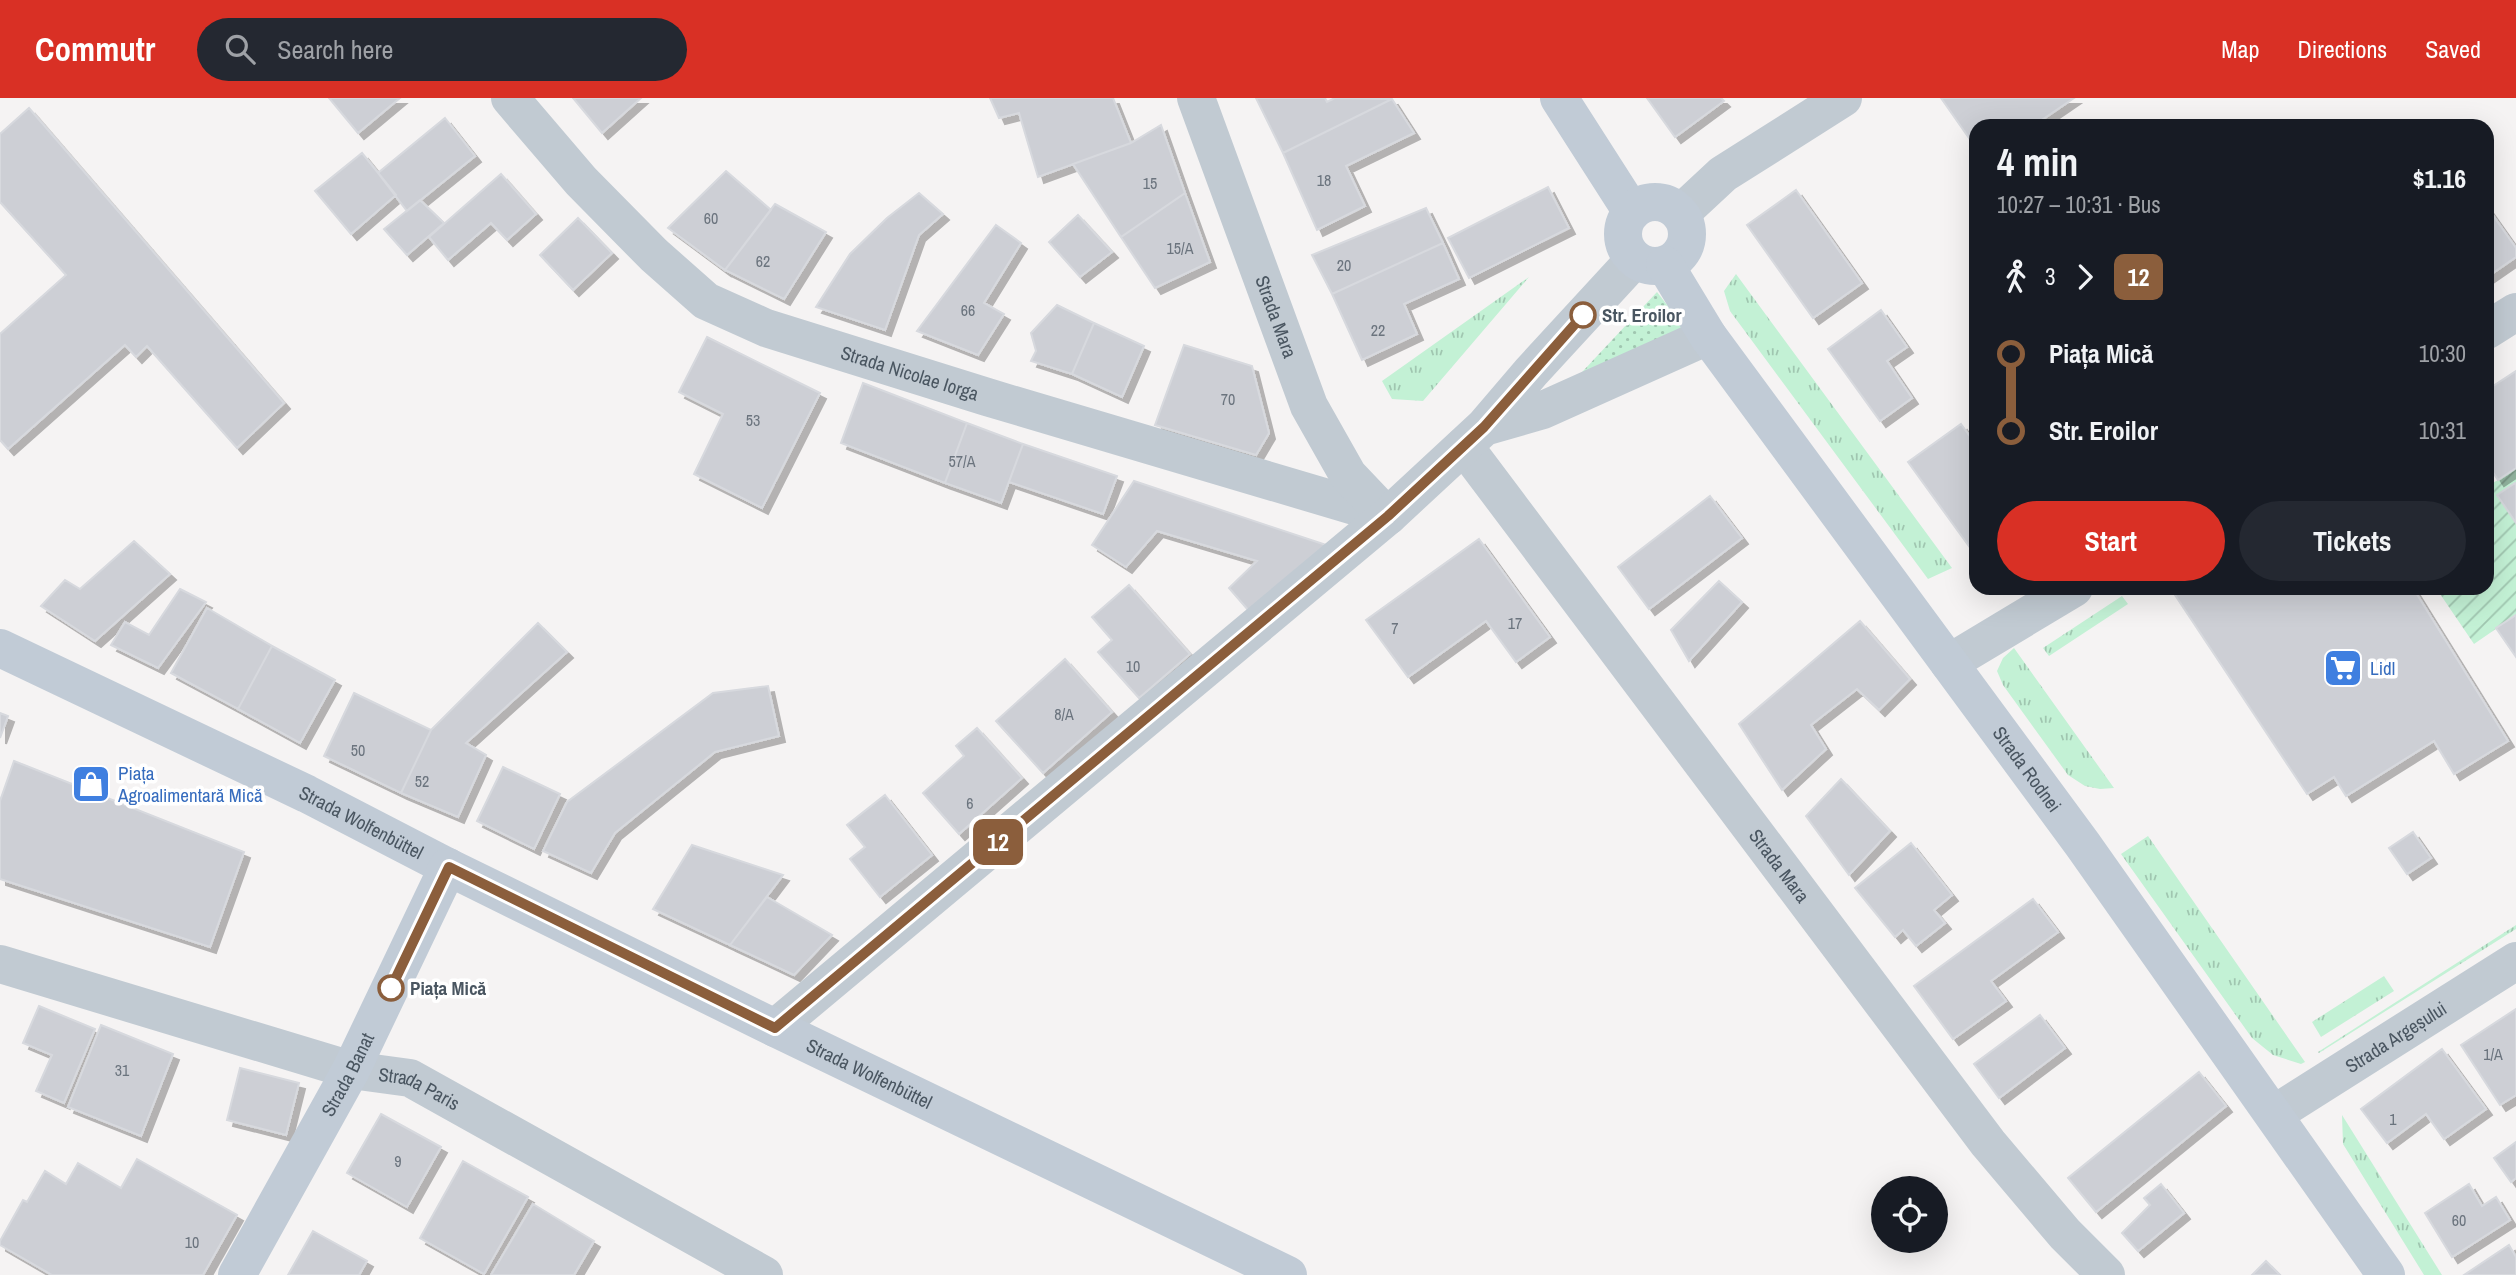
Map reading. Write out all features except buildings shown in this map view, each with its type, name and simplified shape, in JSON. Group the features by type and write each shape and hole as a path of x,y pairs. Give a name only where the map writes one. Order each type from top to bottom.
{"main road":[{"path":"1559,98 1632,212 1651,202 1661,203 1680,214 1688,233 1686,243 1675,261 1650,262"},
{"name":"Strada Rodnei","path":"1632,212 1623,231 1628,251 1650,262 1708,336 2083,845 2386,1275"},
{"name":"Strada Wolfenbüttel","path":"0,648 307,794 775,1028 1288,1275"},
{"name":"Strada Banat","path":"237,1275 351,1070 449,867"}],"street":[{"name":"Strada Nicolae Iorga","path":"510,98 581,181 654,255 706,301 766,328 987,397 1388,516"},
{"name":"Strada Mara","path":"1196,98 1309,406 1348,475 1388,516"},
{"path":"1680,214 1723,174 1843,98"},
{"path":"775,1028 1388,516 1474,436 1531,372 1650,262"},
{"path":"2494,326 2516,312"},
{"path":"1474,436 1543,410 1708,336"},
{"name":"Strada Mara","path":"1474,436 1989,1143 2065,1234 2106,1275"},
{"path":"1949,663 2062,595"},
{"name":"Strada Argeșului","path":"2274,1114 2516,961"},
{"name":"Strada Paris","path":"0,964 351,1070 410,1078 764,1275"}],"green space":[{"path":"1736,274 1952,568 1928,579 1730,311 1724,291"},
{"path":"1529,277 1423,401 1392,399 1382,381"},
{"path":"1657,292 1687,331 1569,386"},
{"path":"2516,468 2516,615 2474,644 2441,595 2494,595 2494,482"},
{"path":"2122,596 2128,604 2049,656 2043,648"},
{"path":"2014,648 2114,788 2085,786 2068,775 2003,685 1997,671 2003,658"},
{"path":"2148,836 2305,1062 2301,1064 2273,1055 2252,1038 2121,854"},
{"path":"2516,925 2516,929 2318,1052"},
{"path":"2384,976 2394,991 2321,1037 2312,1022"},
{"path":"2342,1115 2442,1275 2424,1275 2343,1144"}],"bus line":[{"name":"12","path":"391,988 449,867 775,1028 1388,516 1484,427 1583,315"}],"place":[{"name":"Str. Eroilor","path":"1583,315"},
{"name":"Lidl","path":"2343,668"},
{"name":"Piața Agroalimentară Mică","path":"91,784"},
{"name":"Piața Mică","path":"391,988"}]}
